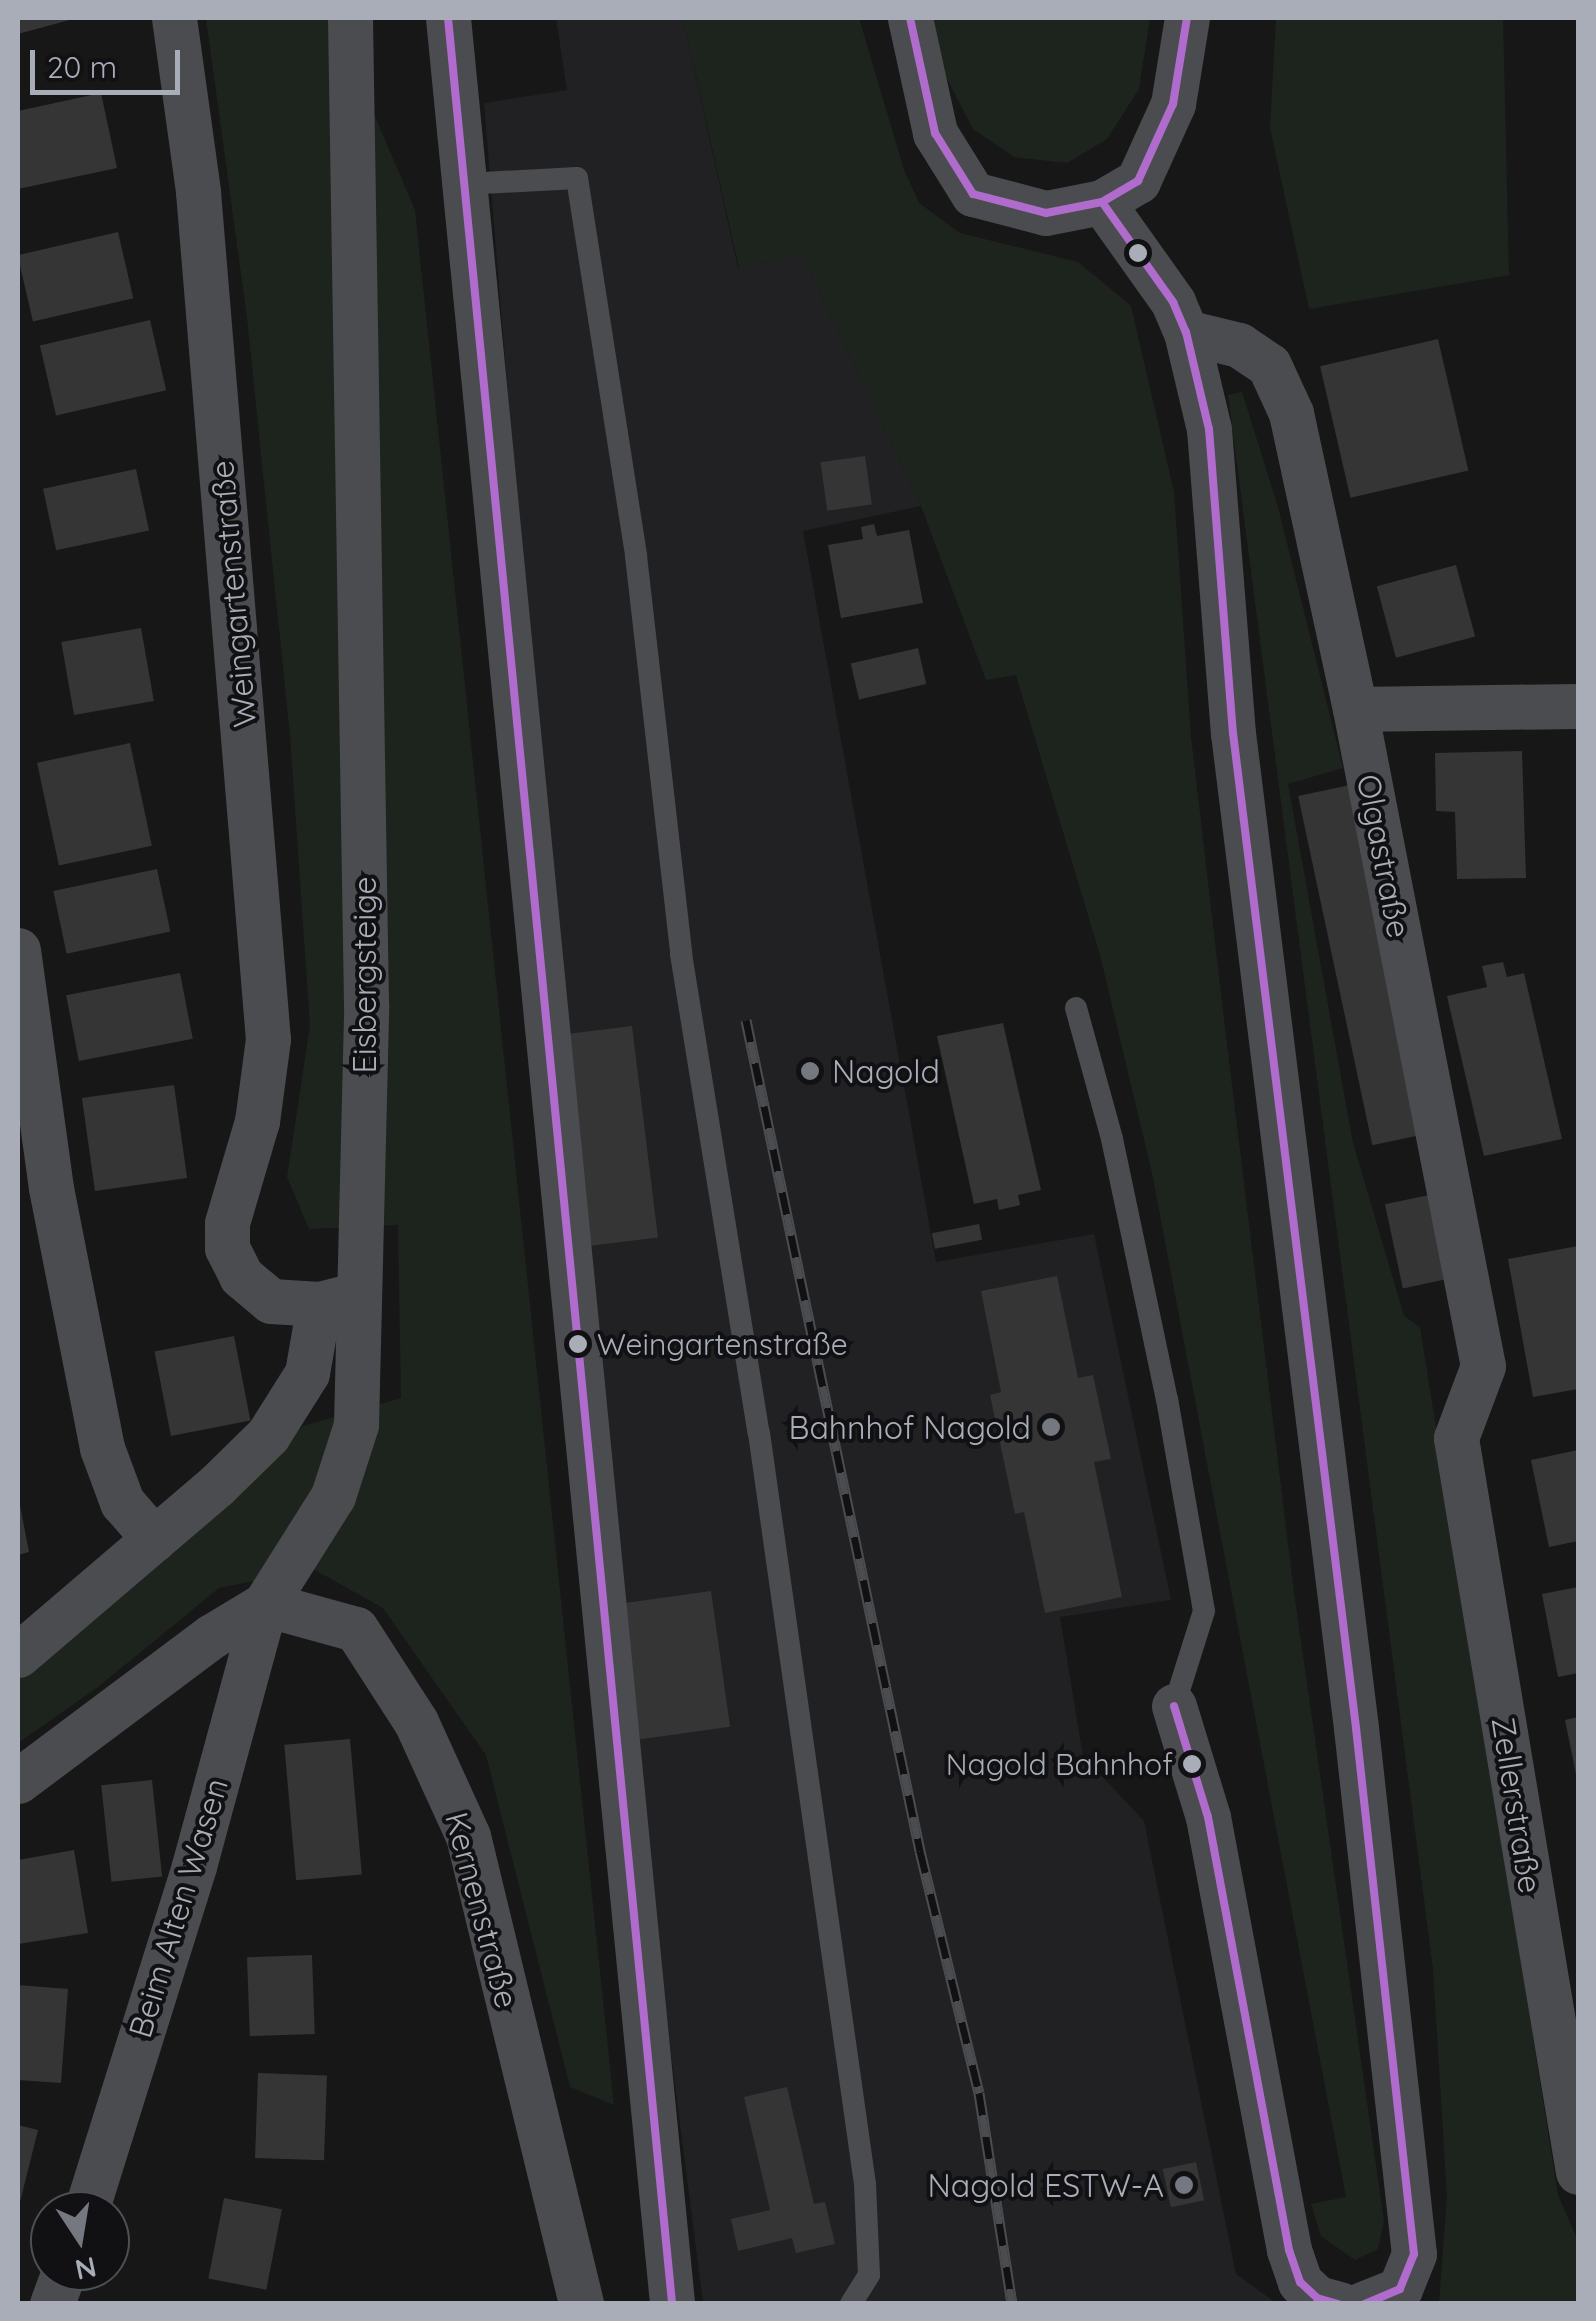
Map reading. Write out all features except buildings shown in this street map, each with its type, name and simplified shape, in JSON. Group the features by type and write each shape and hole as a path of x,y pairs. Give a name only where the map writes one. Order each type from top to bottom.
{"street":[{"name":"Weingartenstraße","path":"174,18 198,192 268,1039 257,1120 227,1224 227,1248 241,1276 271,1301 339,1299"},
{"name":"Eisbergsteige","path":"18,1781 212,1636 266,1604 333,1496 356,1424 339,1299 366,1004 350,18"},
{"path":"448,18 672,2304"},
{"path":"910,18 935,133 973,194 1046,213 1102,202 1138,182 1173,104 1187,18"},
{"path":"1102,202 1173,302 1186,332 1209,429 1234,733 1356,1728 1414,2254 1400,2289 1363,2304"},
{"name":"Olgastraße","path":"1186,332 1239,346 1270,365 1292,413 1355,708 1483,1366 1456,1438"},
{"path":"1355,708 1578,706"},
{"path":"18,950 50,1188 102,1448 122,1502 154,1540"},
{"name":"Eisbergsteige","path":"18,1656 154,1540 268,1435 307,1373 339,1299"},
{"name":"Zellerstraße","path":"1456,1438 1578,2172"},
{"name":"Beim Alten Wasen","path":"92,2191 194,1866 266,1604"},
{"name":"Kernenstraße","path":"266,1604 356,1628 416,1722 468,1836 580,2304"},
{"path":"1174,1706 1208,1817 1289,2250 1300,2282 1317,2298 1340,2304"}],"lane":[{"path":"464,184 576,178 636,556 681,954 759,1433 865,2184 870,2274 851,2304"},
{"path":"1076,1008 1112,1138 1167,1400 1204,1611 1174,1706"}],"shaded area":[{"path":"206,18 333,18 415,210 614,2105 570,2087 486,1755 383,1608 313,1569 219,1588 98,1687 18,1743 18,1675 174,1551 303,1426 401,1398 398,1225 309,1229 287,1177 310,1026 290,735 247,318"},
{"path":"556,18 683,18 738,268 802,255 921,506 803,531 936,1262 1094,1234 1171,1600 1060,1617 1083,1756 1144,1821 1236,2274 1276,2303 703,2303 597,1477 484,103 567,90"},
{"path":"683,18 859,18 904,170 919,203 960,233 1078,262 1131,306 1174,492 1191,736 1223,1011 1294,1593 1384,2221 1378,2249 1355,2260 1321,2236 1311,2204 1346,2197 1152,1173 1100,955 1016,675 986,680 921,506 802,255 739,268"},
{"path":"933,18 1150,18 1139,89 1107,139 1067,163 1014,157 973,129 946,77"},
{"path":"1276,18 1503,18 1509,275 1309,309 1270,128"},
{"path":"1242,392 1278,507 1343,768 1288,784 1353,1143 1404,1316 1420,1327 1558,2195 1578,2241 1578,2303 1439,2303 1447,2197 1433,1969 1228,395"}],"railway":[{"path":"746,1020 920,1851 979,2093 1012,2304"}],"transit line":[{"path":"448,18 672,2304"},
{"path":"910,18 935,133 973,194 1046,213 1102,202 1138,181 1173,104 1187,18"},
{"path":"1102,202 1173,302 1186,332 1209,429 1233,733 1356,1728 1414,2254 1400,2289 1364,2304"},
{"path":"1174,1706 1208,1817 1289,2250 1300,2282 1317,2298 1338,2304"}],"place":[{"name":"Nagold","path":"810,1071"},
{"name":"Weingartenstraße","path":"578,1344"},
{"name":"Bahnhof Nagold","path":"1051,1427"},
{"name":"Nagold Bahnhof","path":"1192,1764"},
{"name":"Nagold ESTW-A","path":"1184,2185"}]}
